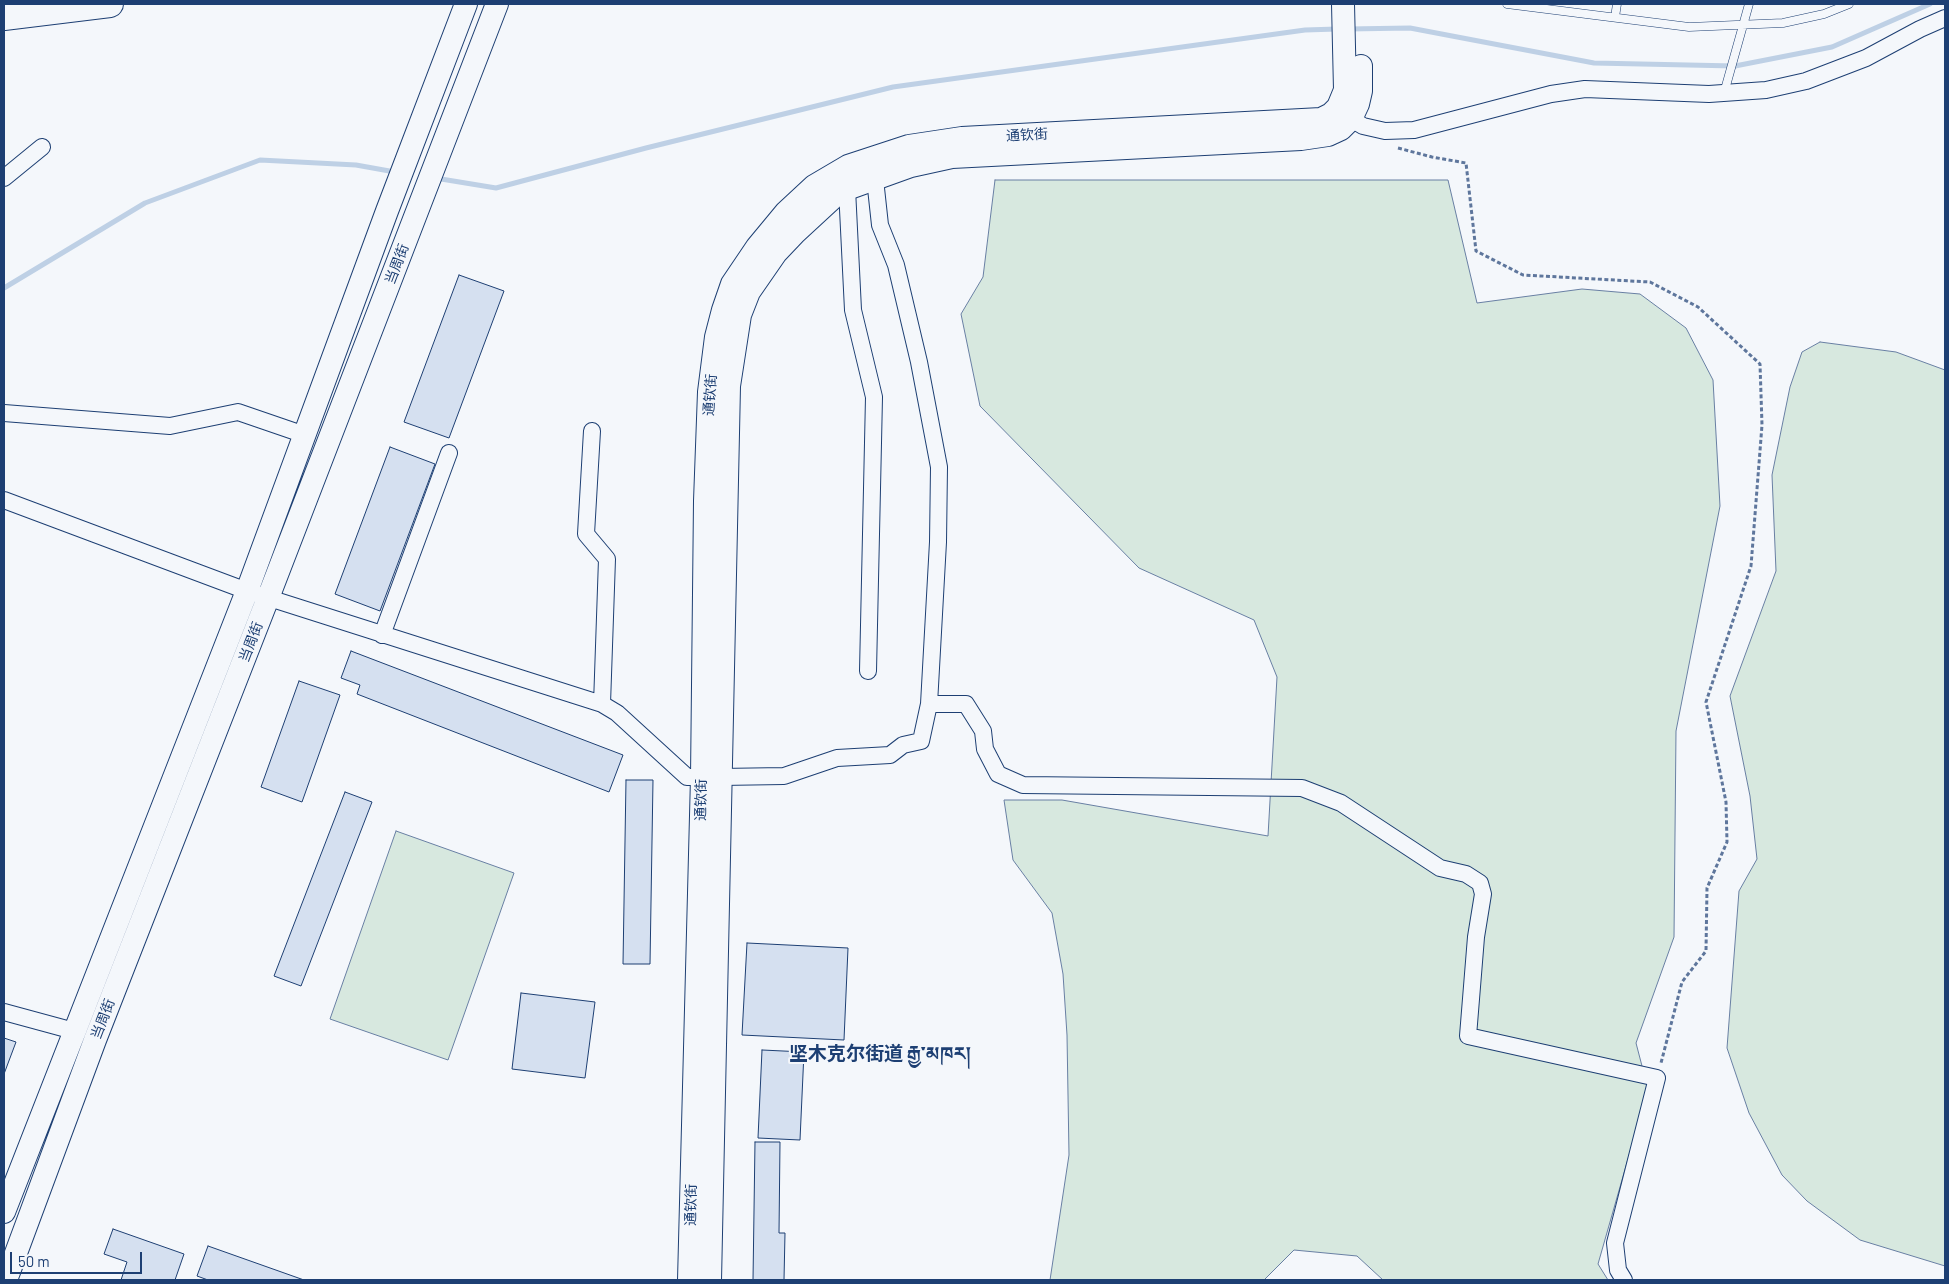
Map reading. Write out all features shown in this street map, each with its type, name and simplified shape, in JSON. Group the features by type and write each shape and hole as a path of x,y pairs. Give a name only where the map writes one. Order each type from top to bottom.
{"highway":[{"path":"4,16 110,4"}],"main road":[{"name":"当周街","path":"4,1212 247,591 387,211 466,4"},
{"name":"当周街","path":"6,1280 95,1040 497,4"},
{"name":"通钦街","path":"690,1280 711,777 705,501 709,392 716,337 732,284 757,247 786,212 814,186 848,166 908,146 962,138 1321,119 1331,114 1353,80 1343,4"},
{"path":"710,1280 711,777 729,386 740,315 749,292 776,253 816,213 847,189 911,166 952,158 1316,138 1341,129 1351,119 1358,104 1353,80 1358,4"}],"street":[{"path":"1351,119 1364,126 1385,131 1414,130 1551,94 1585,89 1709,94 1725,88 1766,90 1806,81 1866,58 1945,18"},
{"path":"4,178 42,147"},
{"path":"4,500 247,591 602,704 617,713 687,776 784,776 836,758 890,755 902,745 921,740 928,704 938,542 939,467 919,362 896,265 880,225 875,179"},
{"path":"847,189 853,310 874,397 868,671"},
{"path":"4,413 170,426 238,412 305,434"},
{"path":"592,431 586,534 607,559 602,704"},
{"path":"382,635 449,454"},
{"path":"928,704 966,704 982,731 985,749 998,774 1023,786 1302,788 1341,803 1440,868 1466,874 1480,883 1483,894 1476,937 1468,1036 1657,1078 1615,1243 1618,1270 1624,1280"},
{"path":"4,1012 74,1031"}],"lane":[{"path":"1506,4 1689,27 1784,23 1824,14 1849,4"},
{"path":"1615,17 1617,4"},
{"path":"1725,88 1749,4"}],"path":[{"path":"1385,131 1392,147 1466,163 1476,251 1523,275 1650,282 1698,307 1760,364 1762,425 1751,566 1706,702 1726,802 1727,842 1707,888 1706,951 1682,982 1657,1078"}],"shaded area":[{"path":"995,180 1448,180 1477,303 1582,289 1640,294 1686,328 1713,380 1720,506 1676,731 1674,937 1636,1043 1648,1089 1598,1264 1608,1280 1383,1280 1357,1256 1294,1250 1264,1280 1050,1280 1069,1155 1067,1035 1063,974 1052,913 1013,860 1004,800 1062,800 1268,836 1277,677 1254,620 1139,568 980,406 961,314 983,277"},
{"path":"1820,342 1896,352 1945,370 1945,1266 1860,1240 1807,1201 1782,1175 1749,1113 1727,1048 1739,891 1757,859 1750,796 1730,696 1776,571 1772,475 1790,387 1802,352"},
{"path":"396,831 514,873 448,1060 330,1019"}],"building":[{"path":"459,275 504,291 449,438 404,422"},
{"path":"390,447 435,464 380,611 335,594"},
{"path":"351,651 623,755 609,792 357,694 360,685 341,678"},
{"path":"299,681 340,695 302,802 261,787"},
{"path":"626,780 653,780 650,964 623,964"},
{"path":"345,792 372,802 301,986 274,976"},
{"path":"747,943 848,948 844,1040 742,1035"},
{"path":"521,993 595,1002 585,1078 512,1069"},
{"path":"4,1038 16,1042 4,1074"},
{"path":"762,1050 804,1052 800,1140 758,1138"},
{"path":"755,1142 780,1142 779,1233 785,1233 784,1280 753,1280"},
{"path":"113,1229 184,1254 175,1280 121,1280 127,1262 104,1254"},
{"path":"208,1246 304,1280 208,1280 197,1276"}],"waterway":[{"path":"1348,29 1410,28 1594,63 1735,66 1832,47 1930,4"},
{"path":"435,178 496,188 646,148 893,87 1305,30 1337,29"},
{"path":"4,288 145,203 260,160 356,165 395,172"}],"district":[{"name":"坚木克尔街道 རྒྱ་མཁར།","path":"880,1054"}]}
